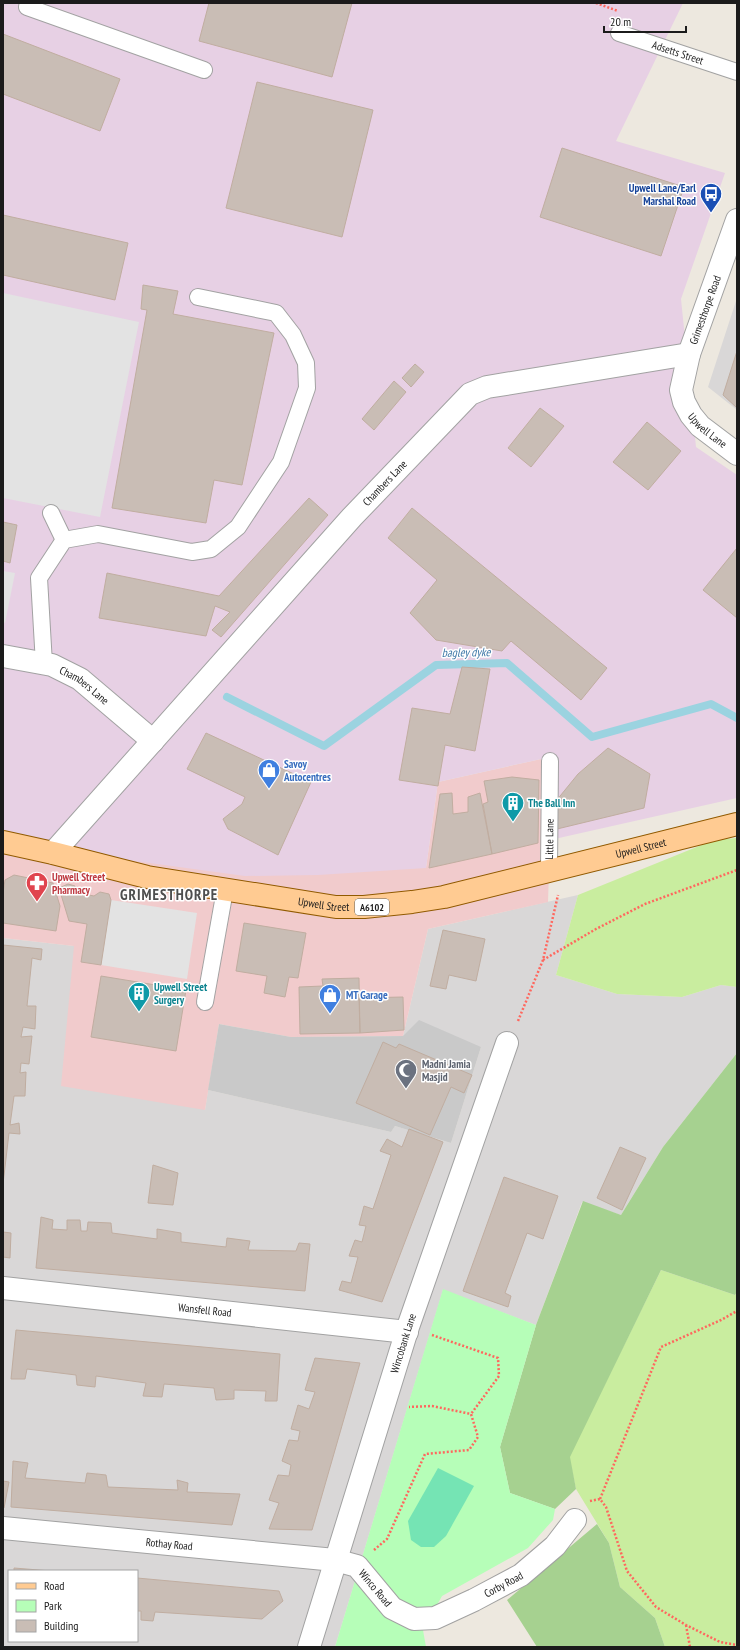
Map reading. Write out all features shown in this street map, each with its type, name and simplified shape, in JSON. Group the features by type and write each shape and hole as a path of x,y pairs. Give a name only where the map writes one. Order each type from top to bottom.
{"main road":[{"name":"Upwell Street","path":"3,842 147,877 336,907 364,907 444,897 737,824"}],"street":[{"name":"Grimesthorpe Road","path":"684,402 681,390 689,354 737,220"},
{"name":"Chambers Lane","path":"53,853 352,517 470,394 487,387 689,354"},
{"name":"Upwell Lane","path":"684,402 691,415 700,426 737,454"},
{"name":"Chambers Lane","path":"3,656 52,665 80,679 153,741"},
{"name":"Wincobank Lane","path":"309,1647 408,1329 507,1043"},
{"name":"Wansfell Road","path":"3,1288 408,1329"},
{"name":"Corby Road","path":"414,1619 434,1618 474,1600 521,1575 555,1546 575,1520"},
{"name":"Rothay Road","path":"3,1528 46,1534 336,1560"},
{"name":"Winco Road","path":"336,1560 357,1566 392,1608 414,1619"}],"lane":[{"path":"28,3 27,7 204,70"},
{"name":"Adsetts Street","path":"619,33 737,72"},
{"path":"44,664 39,578 64,540 98,534 192,552 211,548 238,527 282,462 307,388 306,363 293,335 276,313 198,297"},
{"path":"51,513 64,540"},
{"name":"Little Lane","path":"550,761 556,868"},
{"path":"205,1002 225,890"}],"path":[{"path":"507,1043 522,1014 543,960 557,902 556,868"},
{"path":"543,960 596,929 645,904 737,870"},
{"path":"600,1499 661,1347 721,1320 737,1311"},
{"path":"408,1329 498,1358 500,1376 471,1414"},
{"path":"382,1409 432,1406 471,1414"},
{"path":"357,1566 387,1539 425,1454 469,1450 478,1437 471,1414"},
{"path":"575,1520 589,1501 600,1499"},
{"path":"600,1499 606,1507 627,1571 656,1606 686,1625 720,1642 737,1645"},
{"path":"686,1625 690,1647"}],"shaded area":[{"path":"3,3 683,3 616,141 725,173 681,299 696,447 737,475 737,798 550,840 541,759 438,782 426,868 318,875 245,876 3,843"},
{"path":"3,293 139,322 100,517 3,498"},
{"path":"737,298 737,410 708,387"},
{"path":"3,571 15,573 5,623 3,622"},
{"path":"541,759 550,840 548,902 428,929 403,1036 291,1037 219,1024 205,1110 61,1086 74,946 3,938 3,843 426,868 438,782"},
{"path":"578,895 556,975 617,994 682,997 721,985 737,987 737,1053 663,1147 621,1215 582,1202 536,1325 443,1290 335,1647 3,1647 3,938 74,946 205,1110 208,1090 391,1132 395,1126 451,1143 481,1047 403,1036 428,929"},
{"path":"111,900 197,913 187,979 101,965"},
{"path":"419,1020 481,1047 451,1143 395,1126 391,1132 208,1090 219,1024 291,1037 403,1036"}],"green space":[{"path":"737,838 737,987 721,985 682,997 617,994 556,975 578,895 714,840"},
{"path":"737,1053 737,1292 735,1295 661,1270 570,1457 576,1489 555,1509 510,1493 500,1447 536,1325 583,1201 621,1215 663,1147"},
{"path":"661,1270 735,1295 737,1292 737,1647 665,1647 655,1618 620,1587 609,1543 576,1489 569,1457"},
{"path":"443,1289 536,1325 500,1447 510,1493 555,1509 553,1520 528,1548 442,1596 423,1630 426,1647 335,1647"},
{"path":"438,1468 474,1486 446,1536 434,1547 421,1547 411,1540 408,1521"},
{"path":"597,1524 609,1543 620,1587 655,1618 665,1647 537,1647 507,1600"}],"building":[{"path":"209,3 352,3 332,77 199,41"},
{"path":"3,34 120,79 100,131 3,94"},
{"path":"257,82 373,110 342,237 226,208"},
{"path":"562,148 684,187 661,256 540,217"},
{"path":"3,215 128,243 115,300 3,275"},
{"path":"143,285 178,291 173,314 274,333 242,485 214,480 206,523 112,508 147,310 141,309"},
{"path":"737,351 737,408 723,395"},
{"path":"415,364 424,372 411,387 402,378"},
{"path":"394,381 406,392 374,430 362,419"},
{"path":"540,408 564,426 531,467 508,448"},
{"path":"647,422 681,451 648,490 613,462"},
{"path":"309,498 328,515 221,637 212,630 230,612 215,606 206,636 99,618 107,573 219,596"},
{"path":"412,508 607,668 581,700 511,641 502,651 436,640 410,613 437,580 388,538"},
{"path":"3,522 17,525 10,563 3,561"},
{"path":"737,548 737,618 703,590"},
{"path":"462,667 490,669 475,751 445,745 438,786 399,780 412,708 450,714"},
{"name":"Savoy Autocentres","path":"206,733 311,782 278,855 228,829 223,819 242,804 245,797 187,769"},
{"path":"608,748 650,774 644,808 557,829 556,801 578,774"},
{"name":"The Ball Inn","path":"512,777 539,780 538,843 492,854 483,804 488,802 484,781"},
{"path":"452,793 453,814 468,812 468,797 480,793 492,854 429,868 440,794"},
{"path":"14,875 53,883 60,906 56,931 3,923 3,893 5,880"},
{"path":"68,884 75,886 79,893 94,896 100,892 109,894 111,900 101,965 81,962 87,924 69,921 59,888"},
{"path":"244,923 306,933 298,978 289,977 285,997 264,993 267,976 236,971"},
{"path":"443,930 485,939 476,981 449,975 446,989 430,986"},
{"path":"3,945 42,949 41,960 32,958 27,1006 36,1006 35,1029 23,1027 21,1037 32,1036 29,1064 21,1063 20,1073 26,1072 25,1096 14,1096 10,1125 19,1123 20,1134 9,1133 3,1184"},
{"name":"Upwell Street Surgery","path":"101,976 186,990 176,1051 91,1037"},
{"name":"MT Garage","path":"359,978 360,1033 300,1034 299,987 323,986 322,979"},
{"path":"403,997 404,1030 360,1033 359,998"},
{"name":"Madni Jamia Masjid","path":"383,1042 396,1048 399,1044 472,1075 464,1093 451,1087 430,1135 356,1103"},
{"path":"409,1129 443,1142 382,1302 339,1290 342,1281 351,1283 358,1257 349,1256 355,1240 362,1242 366,1226 359,1225 364,1206 373,1209 391,1155 380,1151 387,1139 402,1147"},
{"path":"620,1147 646,1158 622,1210 597,1198"},
{"path":"153,1165 178,1173 173,1205 148,1203"},
{"path":"504,1177 558,1196 543,1239 527,1233 505,1293 511,1296 508,1307 463,1291"},
{"path":"41,1217 53,1220 52,1229 67,1230 67,1220 80,1220 81,1231 87,1231 88,1222 111,1223 112,1233 157,1239 157,1229 181,1233 181,1242 226,1247 227,1238 250,1241 248,1250 296,1251 299,1243 310,1244 305,1291 36,1268"},
{"path":"3,1232 11,1233 10,1258 3,1257"},
{"path":"16,1330 280,1354 277,1401 265,1401 266,1391 234,1390 234,1399 216,1400 214,1388 164,1384 162,1397 143,1396 146,1383 96,1376 95,1387 77,1385 76,1375 27,1369 25,1379 11,1379"},
{"path":"315,1358 360,1363 312,1530 269,1529 279,1503 269,1500 278,1475 289,1476 291,1465 282,1461 289,1440 298,1441 300,1431 291,1429 298,1405 309,1409 315,1392 305,1390"},
{"path":"13,1461 28,1463 25,1478 85,1483 87,1473 106,1475 108,1487 178,1490 177,1480 188,1483 187,1492 240,1494 232,1525 11,1507"},
{"path":"3,1481 9,1482 4,1508 3,1508"},
{"path":"14,1568 39,1570 14,1570"},
{"path":"138,1578 279,1591 283,1601 262,1619 155,1612 153,1621 141,1620 141,1611 138,1611"}],"waterway":[{"name":"bagley dyke","path":"227,697 324,746 436,665 507,663 592,737 711,704 737,718"}],"place":[{"name":"Upwell Lane/Earl Marshal Road","path":"711,214"},
{"name":"Savoy Autocentres","path":"269,790"},
{"name":"The Ball Inn","path":"513,822"},
{"name":"Upwell Street Pharmacy","path":"37,902"},
{"name":"Upwell Street Surgery","path":"139,1012"},
{"name":"MT Garage","path":"330,1014"},
{"name":"Madni Jamia Masjid","path":"406,1090"}],"district":[{"name":"GRIMESTHORPE","path":"169,894"}]}
